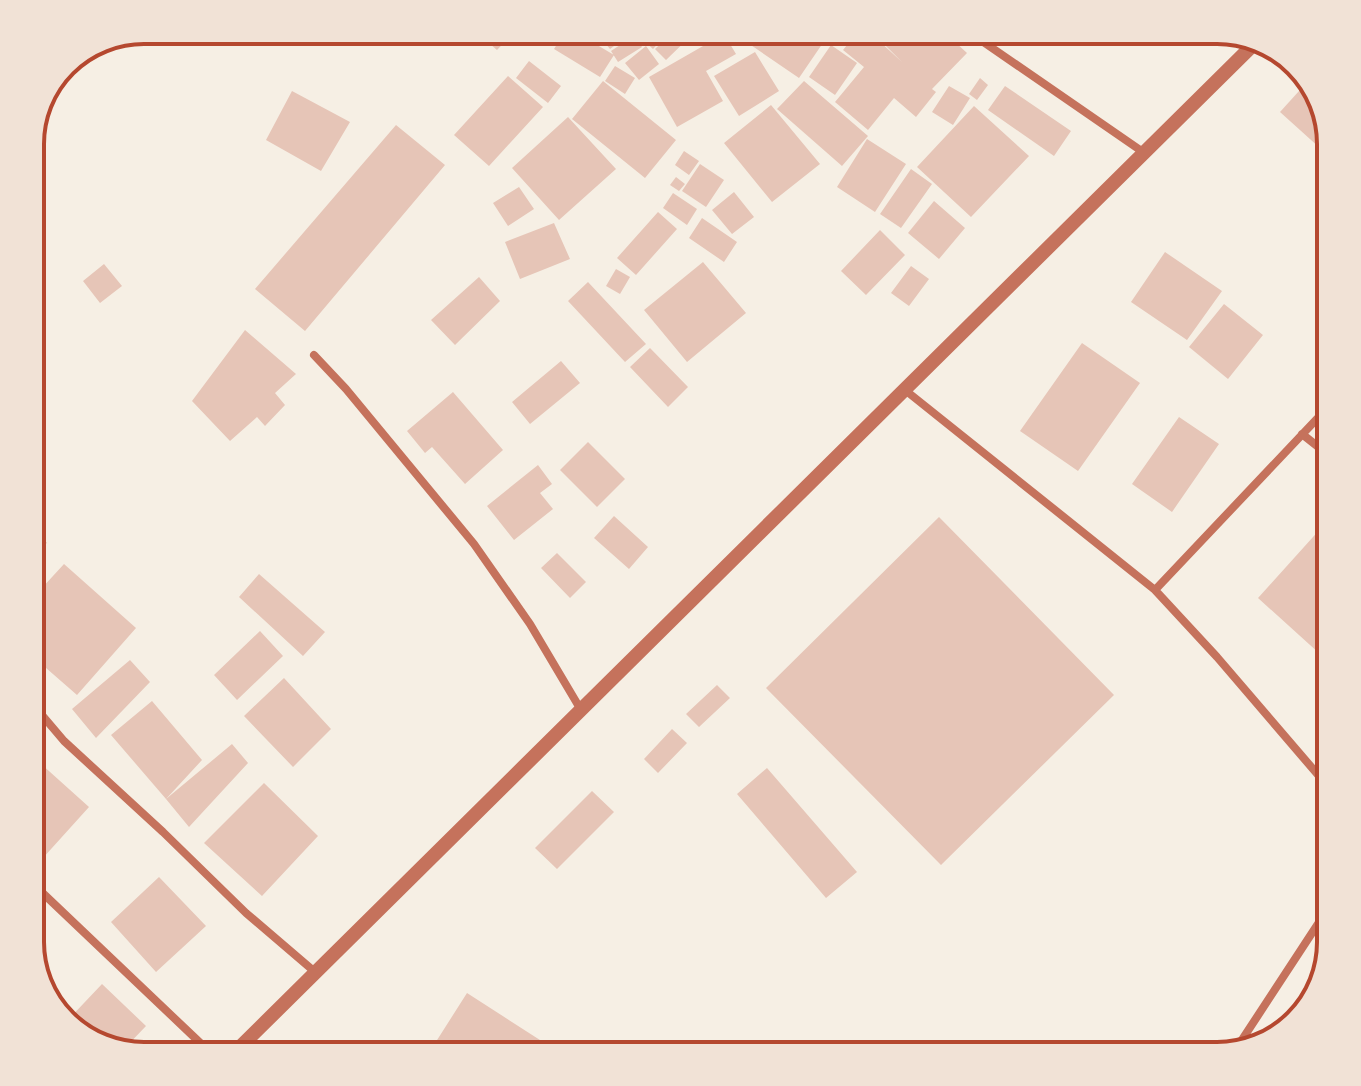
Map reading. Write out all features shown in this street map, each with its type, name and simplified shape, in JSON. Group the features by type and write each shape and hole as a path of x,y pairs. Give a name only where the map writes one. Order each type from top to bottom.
{"street":[{"path":"986,44 1143,152"},
{"path":"245,1042 1248,50"},
{"path":"314,355 346,389 474,544 530,624 581,710"},
{"path":"905,390 1155,590 1317,774"},
{"path":"1155,590 1317,418"},
{"path":"1302,434 1317,446"},
{"path":"44,717 64,741 246,913 315,972"},
{"path":"44,894 199,1042"},
{"path":"1243,1038 1317,925"}],"building":[{"path":"557,44 596,44 614,55 600,77 554,49"},
{"path":"622,44 640,44 642,47 618,62 611,51"},
{"path":"660,44 683,44 666,60 655,49"},
{"path":"707,44 730,44 736,54 706,71 723,101 677,127 649,77"},
{"path":"749,44 822,44 799,78"},
{"path":"848,44 882,44 902,62 884,44 957,44 967,53 932,89 936,92 916,117 894,98 868,130 835,102 864,67 843,50"},
{"path":"831,45 857,63 835,95 809,77"},
{"path":"646,46 659,64 639,80 625,63"},
{"path":"755,52 779,91 739,116 714,76"},
{"path":"529,61 561,86 548,103 516,78"},
{"path":"615,66 635,78 625,94 605,81"},
{"path":"508,76 543,107 489,166 454,135"},
{"path":"980,78 988,85 977,100 969,94"},
{"path":"603,81 676,140 645,178 572,119"},
{"path":"804,81 868,136 842,166 777,109"},
{"path":"949,86 970,98 953,125 932,112"},
{"path":"1005,86 1071,131 1054,156 988,110"},
{"path":"1300,90 1312,112 1317,145 1280,112"},
{"path":"292,91 350,122 321,171 266,140"},
{"path":"771,105 820,164 772,202 724,143"},
{"path":"974,106 1029,156 971,217 917,167"},
{"path":"568,117 616,169 559,220 512,168"},
{"path":"396,125 445,165 305,331 255,289"},
{"path":"867,139 906,164 875,212 837,187"},
{"path":"684,151 699,161 689,175 675,165"},
{"path":"700,164 724,180 706,207 682,191"},
{"path":"911,169 932,184 901,228 880,214"},
{"path":"676,177 685,184 679,191 670,185"},
{"path":"519,187 534,209 508,226 493,203"},
{"path":"734,192 754,217 732,234 712,210"},
{"path":"673,193 697,209 687,225 663,208"},
{"path":"934,201 965,228 939,259 908,233"},
{"path":"658,212 677,229 636,275 617,258"},
{"path":"702,218 737,242 724,262 689,238"},
{"path":"554,223 570,259 520,279 505,242"},
{"path":"880,230 905,255 866,295 841,271"},
{"path":"1165,252 1222,291 1187,340 1131,302"},
{"path":"703,262 746,313 687,362 644,310"},
{"path":"104,264 122,286 100,303 83,281"},
{"path":"911,266 929,279 909,306 891,293"},
{"path":"616,269 630,277 620,294 606,286"},
{"path":"479,277 500,301 455,345 431,320"},
{"path":"588,282 646,344 625,362 568,301"},
{"path":"1224,304 1263,335 1228,379 1189,347"},
{"path":"245,330 296,374 275,393 285,405 265,426 257,417 230,441 192,401"},
{"path":"1082,343 1140,383 1078,471 1020,431"},
{"path":"650,348 688,387 668,407 630,367"},
{"path":"561,361 580,383 530,424 512,402"},
{"path":"453,392 503,450 465,484 432,447 425,453 407,431"},
{"path":"1179,417 1219,444 1172,512 1132,484"},
{"path":"588,442 625,479 597,507 560,470"},
{"path":"538,465 552,484 540,493 553,509 514,540 487,506"},
{"path":"614,516 648,547 629,569 594,538"},
{"path":"939,517 1114,695 941,865 766,688"},
{"path":"1317,533 1317,651 1258,598"},
{"path":"557,553 586,582 570,598 541,568"},
{"path":"64,564 136,628 77,695 44,666 44,586"},
{"path":"259,574 325,632 303,656 239,597"},
{"path":"260,631 283,656 237,700 214,675"},
{"path":"130,660 150,682 96,738 72,709"},
{"path":"284,678 331,729 293,767 244,716"},
{"path":"717,685 730,698 699,727 686,714"},
{"path":"152,701 202,760 166,799 111,735"},
{"path":"672,729 687,743 658,773 644,759"},
{"path":"232,744 248,763 189,827 166,799"},
{"path":"44,767 89,807 44,857"},
{"path":"767,768 857,872 826,898 737,794"},
{"path":"264,783 318,836 262,896 204,843"},
{"path":"592,791 614,812 557,869 535,848"},
{"path":"159,877 206,926 156,972 111,922"},
{"path":"102,984 146,1026 132,1041 124,1040 94,1029 74,1013"},
{"path":"467,993 543,1042 436,1042"}]}
